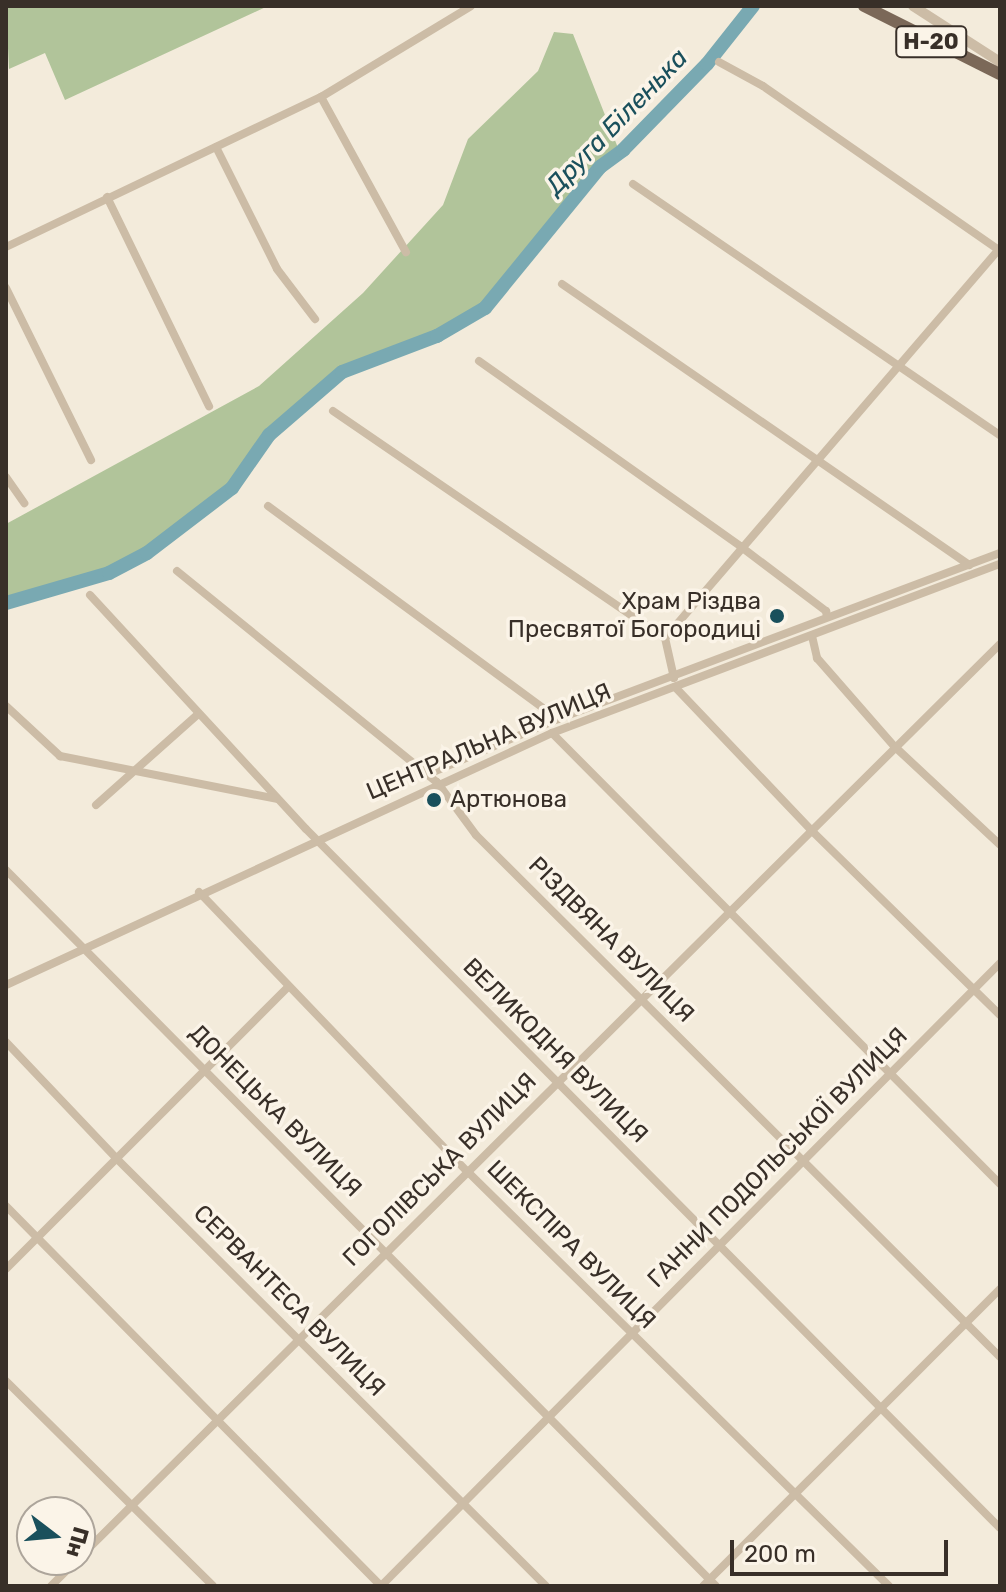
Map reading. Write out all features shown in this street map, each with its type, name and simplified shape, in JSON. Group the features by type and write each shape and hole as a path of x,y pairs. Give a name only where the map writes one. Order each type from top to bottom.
{"main road":[{"name":"Н-20","path":"864,6 1000,74"}],"street":[{"path":"6,247 321,97 471,6"},
{"path":"913,6 1000,62"},
{"path":"665,638 740,546 999,250 763,86 719,62"},
{"path":"321,97 406,252"},
{"path":"216,147 277,269 315,319"},
{"path":"633,184 1000,435"},
{"path":"107,197 209,406"},
{"path":"562,284 969,565"},
{"path":"6,288 91,460"},
{"path":"479,361 740,546 826,611 827,617"},
{"path":"333,411 665,638 675,687 810,829 1000,1015"},
{"path":"6,477 24,503"},
{"path":"268,506 558,719"},
{"name":"ЦЕНТРАЛЬНА ВУЛИЦЯ","path":"426,775 674,674 1000,553"},
{"name":"ЦЕНТРАЛЬНА ВУЛИЦЯ","path":"6,985 437,782 552,733 1000,564"},
{"name":"РІЗДВЯНА ВУЛИЦЯ","path":"177,571 437,782 476,835 1000,1357"},
{"name":"ВЕЛИКОДНЯ ВУЛИЦЯ","path":"90,595 277,799 1000,1528"},
{"path":"812,636 817,658 894,746 1000,845"},
{"name":"ГОГОЛІВСЬКА ВУЛИЦЯ","path":"96,1540 810,829 1000,644"},
{"path":"6,706 60,756 277,799"},
{"path":"96,805 140,770 197,715"},
{"path":"552,733 1000,1184"},
{"name":"ДОНЕЦЬКА ВУЛИЦЯ","path":"6,870 204,1071 388,1250 710,1584"},
{"name":"ШЕКСПІРА ВУЛИЦЯ","path":"199,892 287,988 467,1171 889,1586"},
{"name":"ГАННИ ПОДОЛЬСЬКОЇ ВУЛИЦЯ","path":"381,1586 1000,963"},
{"path":"6,1269 287,988"},
{"name":"СЕРВАНТЕСА ВУЛИЦЯ","path":"6,1042 117,1159 546,1586"},
{"path":"6,1206 381,1586"},
{"path":"710,1584 795,1494 1000,1289"},
{"path":"6,1381 213,1586"}],"green space":[{"path":"6,6 268,6 65,100 45,53 9,69"},
{"path":"554,32 573,34 620,153 600,167 485,308 437,336 342,372 269,435 232,488 147,553 109,573 6,603 6,524 259,386 363,293 443,205 468,139 538,71"}],"waterway":[{"name":"Друга Біленька","path":"6,603 109,573 147,553 232,488 269,435 342,372 437,336 485,308 600,167 623,150 707,64 753,6"}],"place":[{"name":"Храм Різдва Пресвятої Богородиці","path":"777,616"},
{"name":"Артюнова","path":"434,800"}]}
